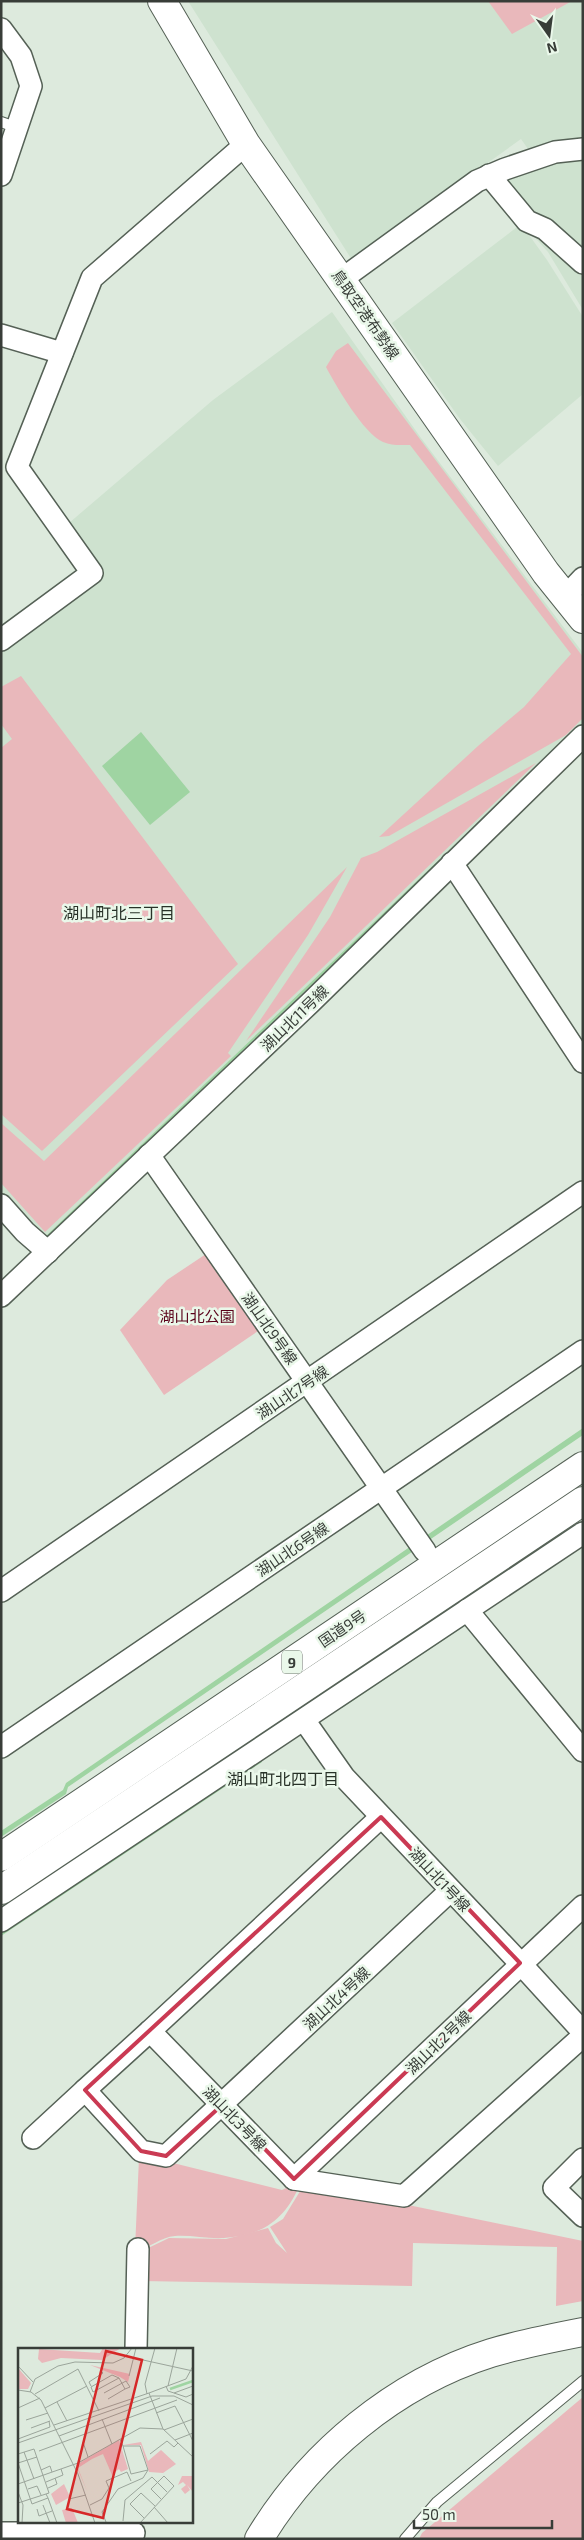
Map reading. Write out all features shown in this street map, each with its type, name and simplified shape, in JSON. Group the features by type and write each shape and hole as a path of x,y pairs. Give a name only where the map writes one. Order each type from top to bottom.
{"main road":[{"name":"鳥取空港布勢線","path":"162,1 246,144 342,279 574,587 583,619"},
{"name":"国道9号","path":"1,1857 583,1466"},
{"name":"国道9号","path":"1,1890 583,1501"},
{"path":"259,2539 300,2481 328,2452 358,2426 396,2398 446,2371 484,2356 583,2332"}],"street":[{"path":"1,29 21,56 32,86 9,125 1,175"},
{"path":"1,640 92,573 18,467 92,278 246,144"},
{"path":"342,279 476,181 556,152 583,149"},
{"path":"490,176 527,221 545,229 583,263"},
{"path":"1,335 62,353"},
{"name":"湖山北11号線","path":"1,1296 310,1003 583,736"},
{"path":"452,863 581,1055"},
{"name":"湖山北9号線","path":"149,1155 425,1551"},
{"name":"湖山北7号線","path":"1,1591 583,1192"},
{"path":"1,1205 25,1232 48,1252"},
{"name":"湖山北6号線","path":"1,1747 583,1351"},
{"path":"1,1921 583,1533"},
{"path":"467,1610 583,1751"},
{"name":"湖山北1号線","path":"304,1720 344,1777 520,1963 583,2034"},
{"path":"33,2138 381,1817"},
{"name":"湖山北4号線","path":"85,2090 141,2151 166,2156 450,1891"},
{"name":"湖山北2号線","path":"294,2179 520,1963 583,1906"},
{"name":"湖山北3号線","path":"150,2030 294,2179"},
{"path":"294,2179 404,2196 583,2034"},
{"path":"583,2159 554,2188 583,2216"},
{"path":"136,2348 138,2249"},
{"path":"1,2533 134,2531"}],"lane":[{"path":"405,2539 437,2502 583,2381"}],"highlighted area":[{"path":"381,1817 520,1963 294,2179 222,2105 166,2156 141,2151 85,2090"}],"shaded area":[{"path":"188,1 583,1 583,310 548,252 487,185 528,149 521,139 352,260"},
{"path":"517,227 529,235 583,317 583,394 498,466 460,419 392,323"},
{"path":"332,312 421,438 583,653 583,725 46,1241 24,1221 1,1193 1,650 100,581 103,568 69,523 213,400"},
{"path":"141,732 190,792 150,825 102,766"},
{"path":"539,766 46,1240 47,1235"},
{"path":"583,1428 583,1435 68,1787 66,1794 1,1837 1,1831 63,1790 66,1783"},
{"path":"467,1620 469,1623 342,1708 341,1706"},
{"path":"260,1759 262,1762 1,1936 1,1932"}],"green space":[{"path":"488,1 572,1 512,34"},
{"path":"348,343 583,657 583,718 566,735 389,836 379,837 478,746 524,707 571,654 410,445 393,445 383,442 367,430 351,409 326,367 336,351"},
{"path":"21,676 238,964 42,1151 1,1114 1,748 12,739 1,724 1,687"},
{"path":"536,763 246,1041 330,917 361,858 377,852"},
{"path":"347,867 308,935 228,1053 231,1056 45,1232 1,1183 1,1123 44,1161"},
{"name":"湖山北公園","path":"209,1252 264,1327 164,1395 120,1330 167,1280"},
{"path":"139,2158 169,2162 282,2190 290,2186 299,2187 293,2199 279,2217 261,2230 250,2234 224,2238 175,2236 145,2248 135,2249"},
{"path":"302,2188 408,2205 583,2241 583,2301 556,2306 557,2247 413,2243 412,2286 141,2281 142,2251 169,2238 226,2239 268,2228 276,2243 287,2253 270,2227 283,2219"},
{"path":"583,2397 583,2539 419,2539 422,2533"}],"district":[{"name":"湖山町北三丁目","path":"119,912"},
{"name":"湖山町北四丁目","path":"283,1778"}]}
